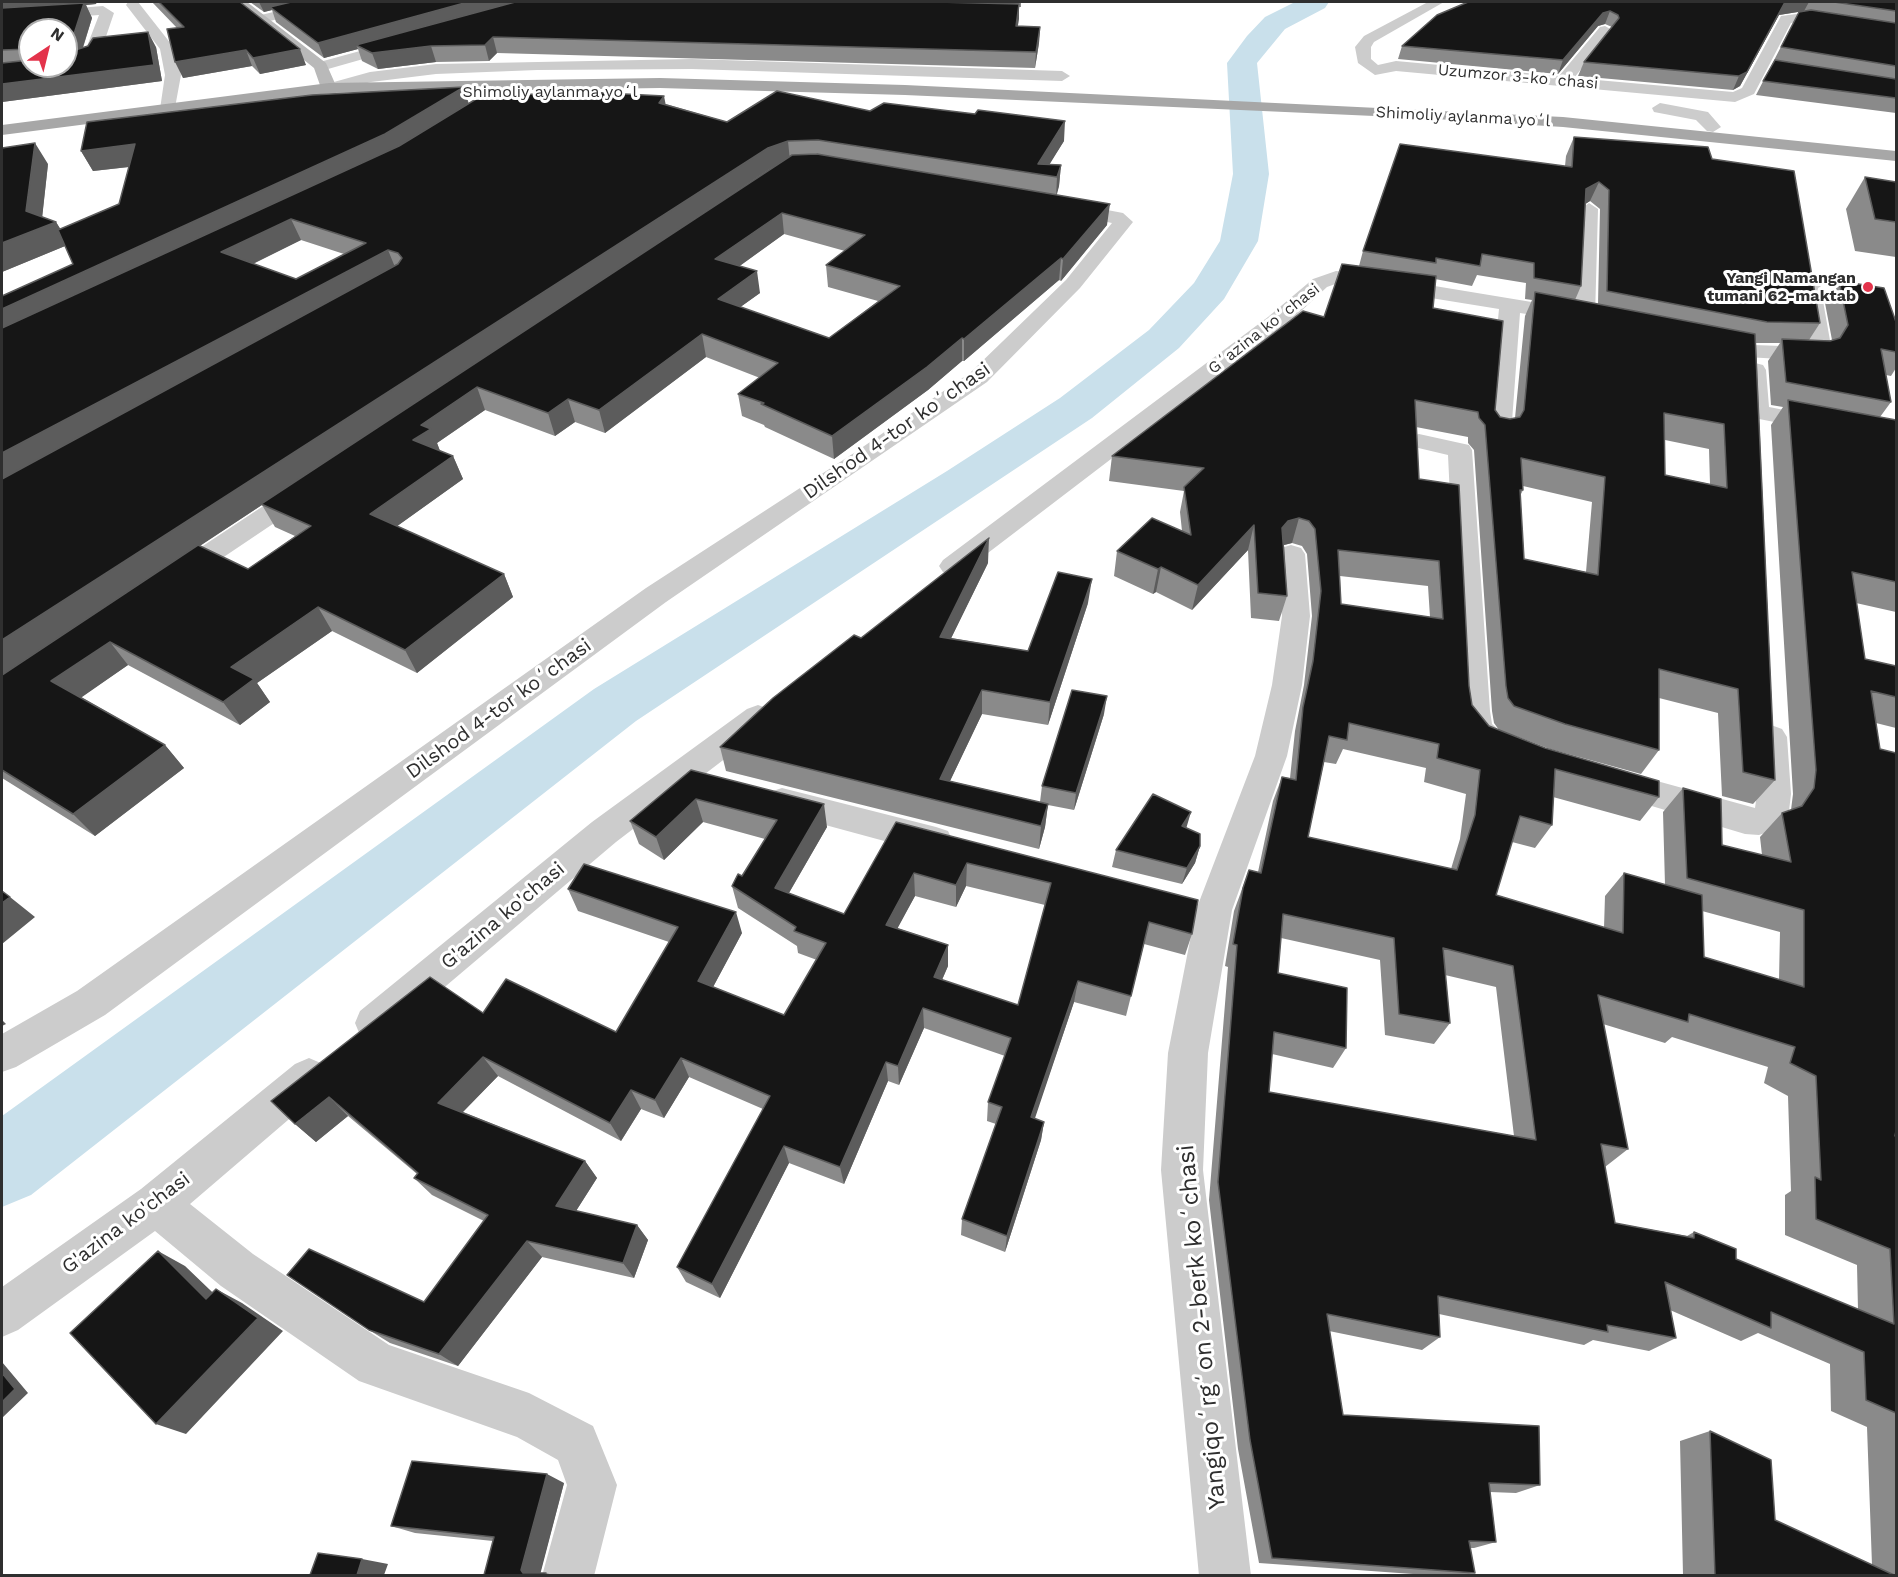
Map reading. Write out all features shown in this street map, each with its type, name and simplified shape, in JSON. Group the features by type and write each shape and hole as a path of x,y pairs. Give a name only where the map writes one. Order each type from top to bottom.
{"main road":[{"path":"239,2 321,66 329,92"},
{"name":"Shimoliy aylanma yoʻl","path":"2,130 329,92 660,83 916,91 1028,98 1419,113 1563,122 1896,156"},
{"name":"Shimoliy aylanma yoʻl","path":"2,139 329,92 491,97 694,92 970,100 1028,98"},
{"path":"1563,122 1713,127 1896,141"},
{"path":"1563,122 1839,168"}],"street":[{"path":"262,19 329,2"},
{"path":"1437,2 1369,39 1363,47 1361,56 1385,76 1414,82 1580,99"},
{"path":"133,5 167,49 173,75 168,109"},
{"path":"2,18 103,10 107,13 91,57 78,61"},
{"name":"Uzumzor 3-koʻchasi","path":"1375,70 1396,66 1735,97 1748,90 1781,25 1790,17 1896,31"},
{"path":"1563,81 1605,30"},
{"path":"321,66 422,37"},
{"path":"329,92 370,77 436,69 537,64 692,64 1062,76"},
{"path":"1761,65 1784,69"},
{"path":"1646,106 1702,116 1713,127"},
{"name":"Dilshod 4-tor koʻchasi","path":"2,1054 91,1003 656,595 866,456 980,377 1073,284 1123,222 1104,214 1036,203"},
{"path":"1584,317 1589,208"},
{"path":"1731,347 1754,352 1815,354 1820,346 1806,260"},
{"name":"Gʻazina koʻchasi","path":"926,588 1276,322 1320,283 1336,277 1346,278 1606,321"},
{"path":"1499,435 1510,304"},
{"path":"1754,352 1757,424 1896,439"},
{"path":"1419,441 1460,450 1477,728 1487,740 1521,754"},
{"path":"161,587 320,480"},
{"name":"Yangiqoʻrgʻon 2-berk koʻchasi","path":"1225,1575 1182,1170 1197,905 1271,756 1287,685 1296,616 1291,554"},
{"name":"G'azina ko'chasi","path":"2,1314 156,1204 604,832 700,779 786,696"},
{"path":"1596,777 1745,821 1766,820 1772,811 1774,794 1770,711"},
{"path":"751,793 964,848"},
{"path":"156,1204 237,1270 376,1364 529,1417 576,1443 592,1485 568,1575"}],"building":[{"path":"159,2 240,2 300,49 253,58 246,50 175,62 167,29 184,27"},
{"path":"291,2 468,2 318,43 270,7"},
{"path":"515,2 1019,4 1016,26 1040,27 1036,52 493,37 485,45 431,46 372,53 356,45"},
{"path":"1468,2 1785,2 1747,72 1739,76 1584,62 1619,18 1610,11 1603,13 1563,60 1402,46 1437,15"},
{"path":"1834,2 1896,2 1896,11"},
{"path":"84,3 78,22 78,18 18,18 18,49 2,50 2,8"},
{"path":"1811,10 1896,23 1896,66 1781,47 1799,12"},
{"path":"148,32 154,65 78,74 78,49 88,46 93,38"},
{"path":"1775,60 1896,79 1896,98 1763,81"},
{"path":"18,61 18,78 50,78 2,84 2,63"},
{"path":"464,87 385,134 2,309 2,296 73,264 58,230 119,204 135,144 81,151 87,122 312,95"},
{"path":"487,89 572,99 586,92 664,96 659,103 727,122 777,91 870,111 884,103 975,114 978,110 1065,121 1038,164 1061,165 1057,177 818,140 788,141 768,148 2,640 2,479 398,264 402,258 398,253 388,250 2,453 2,328 399,146 481,96","holes":["291,219 366,243 296,279 221,252"]},
{"path":"1574,137 1708,147 1712,159 1794,171 1820,323 1767,322 1607,291 1609,190 1599,182 1586,189 1581,286 1534,278 1534,263 1482,254 1480,266 1436,258 1436,263 1363,251 1400,144 1572,167"},
{"path":"35,143 26,211 56,222 2,243 2,148"},
{"path":"817,154 1110,204 1063,259 1061,258 964,339 962,338 927,367 832,436 761,404 764,403 738,394 778,363 702,334 599,410 568,399 548,413 477,387 421,425 431,429 413,440 453,456 370,514 504,574 405,650 318,607 231,667 254,679 223,702 110,642 51,681 165,745 73,814 2,770 2,675 198,545 248,569 311,526 261,504 792,155","holes":["782,213 865,235 826,265 900,286 829,338 718,299 757,271 715,259"]},
{"path":"1865,177 1896,182 1896,222 1875,219"},
{"path":"1342,264 1436,276 1433,308 1503,321 1495,410 1500,417 1510,419 1520,417 1524,410 1535,292 1755,334 1775,780 1743,772 1738,689 1659,669 1659,750 1565,724 1514,706 1508,698 1506,686 1485,425 1479,418 1478,412 1415,400 1419,479 1459,485 1469,686 1472,705 1489,726 1545,748 1659,781 1659,797 1555,769 1552,825 1520,816 1496,895 1623,933 1624,873 1702,895 1704,957 1804,987 1804,910 1687,878 1683,788 1721,799 1722,845 1791,862 1782,813 1802,806 1814,788 1816,770 1788,400 1896,420 1896,582 1852,572 1865,659 1896,666 1896,697 1871,691 1880,749 1896,753 1896,1413 1866,1400 1864,1352 1771,1312 1771,1328 1665,1282 1676,1338 1607,1325 1608,1332 1438,1296 1440,1337 1327,1314 1343,1415 1539,1426 1540,1485 1489,1483 1496,1542 1469,1541 1475,1573 1272,1558 1250,1440 1218,1182 1237,945 1233,944 1243,888 1249,870 1261,873 1282,777 1296,780 1303,707 1313,661 1321,591 1315,529 1309,521 1299,518 1288,521 1282,528 1287,596 1258,593 1254,525 1198,585 1161,567 1158,569 1117,551 1152,518 1191,535 1184,487 1204,468 1112,456 1303,311 1324,317","holes":["1664,413 1724,424 1727,488 1665,475","1521,458 1605,477 1598,575 1524,559 1520,490 1523,490","1338,550 1439,561 1443,619 1341,604","1349,723 1439,744 1437,758 1480,770 1475,815 1457,870 1308,837 1329,736 1347,740","1283,914 1394,938 1399,1014 1450,1023 1443,948 1513,966 1536,1140 1269,1092 1274,1032 1346,1048 1347,988 1278,973","1598,995 1688,1022 1689,1014 1795,1047 1790,1063 1816,1076 1821,1180 1815,1177 1816,1219 1890,1249 1894,1324 1736,1259 1736,1249 1694,1232 1694,1238 1615,1223 1601,1144 1628,1149"]},
{"path":"1839,281 1884,288 1896,322 1896,352 1881,349 1891,402 1786,382 1782,339 1830,341 1840,338 1848,325"},
{"path":"989,538 940,637 1028,651 1058,572 1092,579 1050,702 982,690 940,779 1048,804 1041,826 720,747 773,698 854,635 861,638"},
{"path":"1072,690 1107,696 1076,793 1042,786"},
{"path":"691,770 824,804 775,888 844,914 896,822 1198,900 1192,934 1149,922 1131,996 1078,981 1031,1117 1044,1122 1007,1236 962,1219 1002,1107 988,1102 1011,1038 923,1008 898,1066 886,1062 840,1167 784,1146 712,1284 677,1267 770,1096 681,1058 655,1100 631,1090 610,1123 483,1057 438,1103 585,1161 556,1206 637,1225 623,1263 527,1241 439,1354 369,1330 287,1275 309,1249 424,1302 488,1215 414,1178 418,1173 329,1097 295,1124 271,1101 430,977 483,1013 506,979 616,1032 678,927 568,889 584,864 736,912 698,981 784,1015 826,943 794,931 796,927 732,886 738,874 742,876 777,820 696,799 656,837 630,821","holes":["967,863 1051,883 1018,1005 934,977 948,945 886,925 914,873 956,885"]},
{"path":"1153,794 1191,812 1182,826 1200,834 1200,846 1187,868 1116,850"},
{"path":"2,891 10,897 2,903"},
{"path":"158,1251 206,1299 216,1289 258,1318 156,1424 70,1333"},
{"path":"2,1373 15,1389 2,1402"},
{"path":"1710,1431 1771,1460 1775,1520 1894,1575 1715,1575"},
{"path":"412,1461 547,1474 521,1570 523,1573 546,1573 545,1575 484,1575 494,1537 391,1526"},
{"path":"318,1553 362,1559 357,1575 310,1575"}],"waterway":[{"path":"2,1166 615,705 965,482 1076,408 1164,339 1210,290 1239,241 1251,174 1242,63 1275,23 1315,2"}],"place":[{"name":"Yangi Namangan tumani 62-maktab","path":"1868,287"}]}
